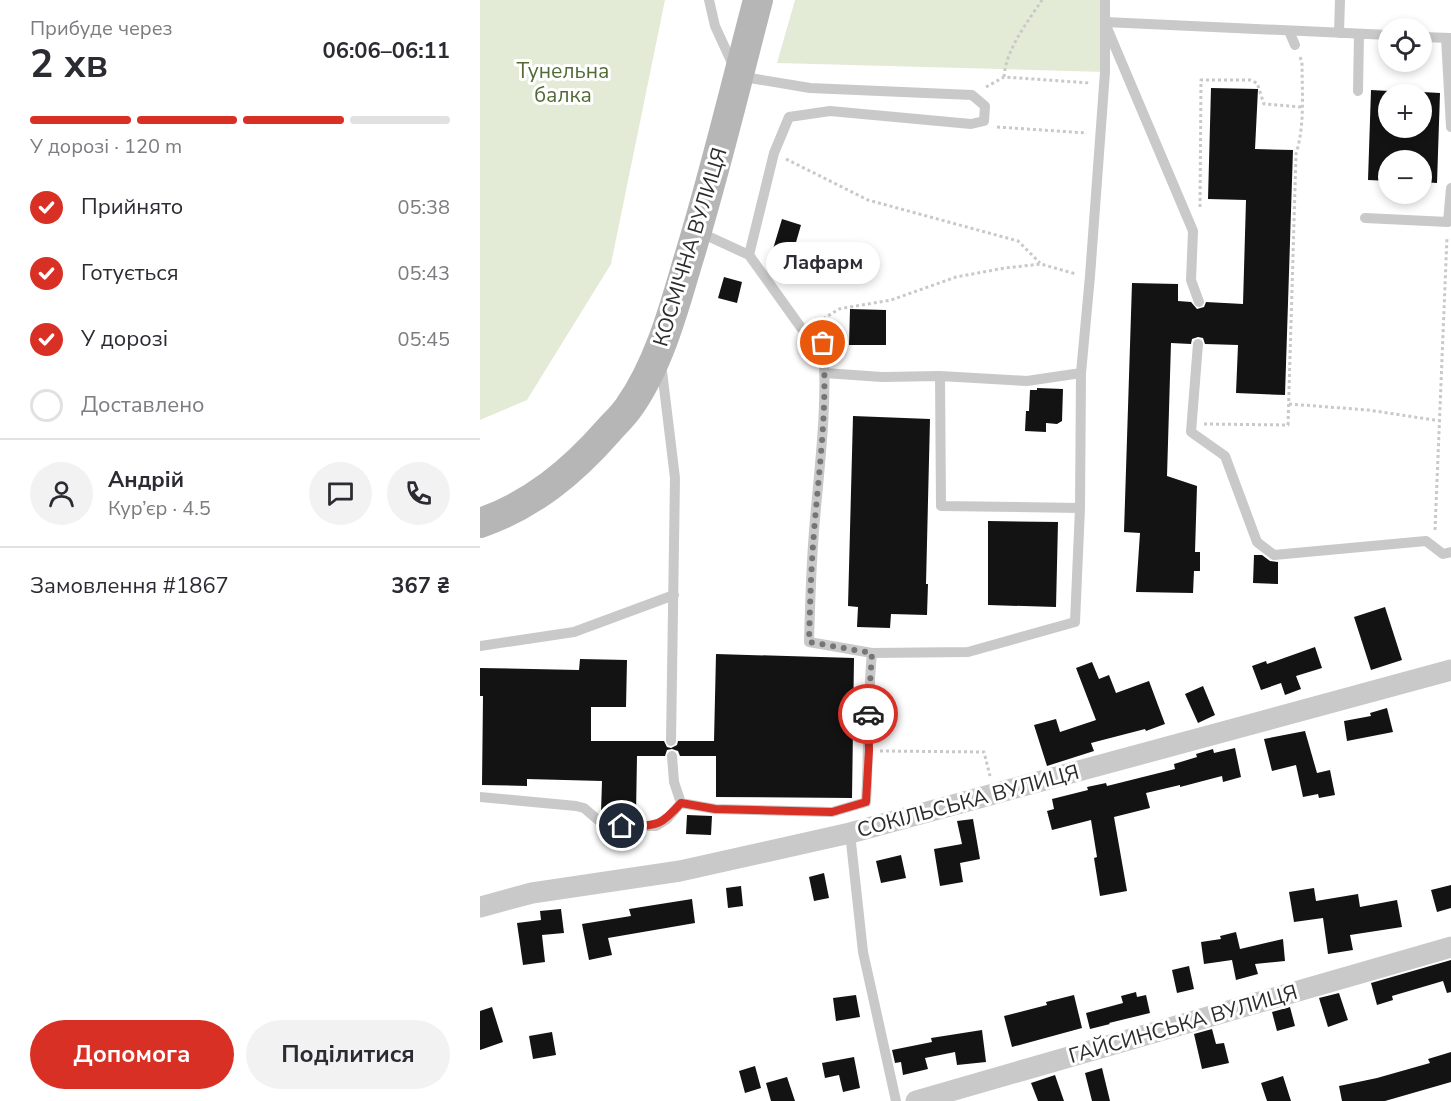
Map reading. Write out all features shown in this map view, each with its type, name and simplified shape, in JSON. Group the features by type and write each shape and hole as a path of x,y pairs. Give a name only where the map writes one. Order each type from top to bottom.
{"main road":[{"name":"КОСМІЧНА ВУЛИЦЯ","path":"480,523 514,509 541,494 591,450 629,407 659,351 697,231 758,0"}],"street":[{"name":"СОКІЛЬСЬКА ВУЛИЦЯ","path":"480,907 532,893 680,870 850,833 1451,670"},
{"name":"ГАЙСИНСЬКА ВУЛИЦЯ","path":"916,1101 1451,947"}],"lane":[{"path":"710,0 715,26 738,76 810,88 972,95 985,106 984,121 971,124 830,111 789,117 774,153 748,255"},
{"path":"697,231 748,255 802,329 823,343 824,422 814,533 809,642 872,653 968,652 1075,622 1080,508 1081,372 1105,72 1105,0"},
{"path":"1339,33 1340,0"},
{"path":"1105,22 1378,35"},
{"path":"1105,22 1193,231 1191,280 1199,302"},
{"path":"1289,31 1295,45"},
{"path":"1358,91 1359,34"},
{"path":"1432,37 1448,38 1451,127"},
{"path":"1365,218 1448,222 1451,188"},
{"path":"1198,344 1191,432 1225,456 1257,542 1274,555 1426,541 1443,554 1451,552"},
{"path":"659,351 675,478 671,741"},
{"path":"825,373 1027,381 1081,372"},
{"path":"940,376 941,506 1080,508"},
{"path":"480,646 574,632 674,595"},
{"path":"681,803 715,809 832,812 866,802 869,750 868,696 872,653"},
{"path":"672,756 674,782 681,803"},
{"path":"480,797 576,806 584,808 605,826 656,826 667,819 681,803"},
{"path":"850,833 864,952 896,1101"}],"path":[{"path":"1004,77 1005,64 1024,27 1042,0"},
{"path":"1191,423 1288,425 1296,154 1301,136 1302,107 1302,62 1295,45"},
{"path":"972,95 1004,77 1087,82"},
{"path":"1193,231 1200,217 1201,80 1251,80 1257,83 1264,104 1302,107"},
{"path":"1000,128 1087,133"},
{"path":"774,153 868,201 1018,241 1041,264 1070,274 1090,276"},
{"path":"1434,547 1448,222"},
{"path":"802,329 838,309 891,300 956,277 1041,264"},
{"path":"1289,404 1368,410 1441,421"},
{"path":"869,750 984,753 995,795"}],"green space":[{"name":"Тунельна балка","path":"480,0 665,0 611,264 527,400 480,420"},
{"path":"795,0 1101,0 1105,72 777,63"}],"building":[{"path":"1211,88 1258,89 1255,149 1293,150 1285,395 1236,393 1238,345 1205,344 1203,338 1198,337 1192,339 1191,344 1171,343 1167,476 1197,486 1195,552 1200,552 1200,571 1194,571 1193,593 1136,592 1140,533 1124,532 1132,283 1178,284 1178,301 1191,302 1197,309 1204,307 1206,302 1243,304 1246,200 1208,199"},
{"path":"1371,90 1378,90 1378,138 1432,138 1432,93 1440,93 1437,183 1432,183 1432,150 1378,150 1378,180 1368,180"},
{"path":"782,219 801,225 788,270 774,265 770,259"},
{"path":"724,277 742,282 737,303 718,298"},
{"path":"850,309 886,310 886,345 849,345"},
{"path":"1037,388 1063,389 1062,421 1057,424 1046,423 1046,432 1025,431 1030,390 1037,390"},
{"path":"853,416 930,419 927,615 891,614 890,628 857,627 858,607 848,606"},
{"path":"988,521 1058,522 1056,607 988,605"},
{"path":"1254,555 1262,555 1270,561 1278,562 1278,584 1253,583"},
{"path":"1385,607 1402,660 1371,670 1354,617"},
{"path":"1315,647 1322,668 1296,676 1301,689 1285,695 1281,683 1261,690 1252,666 1266,661 1267,664"},
{"path":"716,654 854,658 852,798 716,797 716,756 680,756 678,751 672,749 667,750 665,756 637,756 636,815 601,813 602,781 527,779 527,786 482,785 483,696 480,696 480,668 579,670 580,659 627,660 626,707 591,707 591,741 664,741 667,747 671,748 677,745 678,741 714,741"},
{"path":"1092,662 1099,679 1109,675 1116,693 1149,681 1165,724 1146,731 1145,729 1091,743 1094,751 1047,766 1034,725 1056,719 1060,732 1096,720 1076,668"},
{"path":"1203,686 1215,715 1198,723 1185,694"},
{"path":"1387,708 1393,732 1347,741 1344,721 1371,716 1370,713"},
{"path":"1305,731 1317,773 1330,770 1335,795 1319,798 1318,794 1303,797 1296,765 1272,771 1264,739"},
{"path":"1235,748 1241,777 1223,782 1222,776 1146,793 1150,808 1114,817 1127,891 1100,896 1091,820 1052,830 1047,811 1054,809 1052,799 1088,790 1087,787 1106,783 1107,786 1175,769 1174,764 1213,749 1214,753"},
{"path":"687,815 712,816 711,835 686,834"},
{"path":"973,819 980,859 960,863 963,882 940,886 934,849 962,844 957,821"},
{"path":"901,855 906,878 881,883 876,861"},
{"path":"824,873 829,898 814,901 809,877"},
{"path":"1451,885 1451,908 1437,912 1431,890"},
{"path":"741,886 743,906 728,908 726,888"},
{"path":"1314,888 1316,901 1358,894 1360,907 1397,900 1402,927 1350,935 1353,950 1328,954 1323,918 1294,922 1289,892"},
{"path":"692,899 695,923 608,938 612,955 589,960 582,924 631,916 629,909"},
{"path":"561,909 564,933 542,935 545,962 523,965 517,923 541,920 540,911"},
{"path":"1236,932 1240,949 1283,939 1285,961 1255,964 1258,974 1236,980 1232,960 1204,964 1201,942 1221,939 1220,936"},
{"path":"1451,960 1451,992 1447,993 1443,981 1392,996 1393,1000 1377,1005 1371,983"},
{"path":"1189,966 1194,989 1177,993 1172,970"},
{"path":"1136,992 1137,997 1146,995 1150,1013 1090,1029 1086,1013 1123,1003 1121,996"},
{"path":"1339,993 1348,1020 1328,1027 1319,998"},
{"path":"856,995 860,1017 836,1021 833,998"},
{"path":"1074,995 1082,1028 1012,1047 1004,1016 1047,1005 1046,1002"},
{"path":"492,1007 503,1042 480,1050 480,1011"},
{"path":"1290,1007 1295,1026 1277,1031 1272,1012"},
{"path":"1212,1029 1216,1044 1224,1043 1229,1063 1202,1069 1194,1034"},
{"path":"982,1030 986,1062 957,1065 955,1052 925,1058 928,1069 903,1075 901,1062 895,1063 892,1050 932,1042 931,1038"},
{"path":"552,1032 556,1055 533,1059 529,1036"},
{"path":"1451,1052 1451,1082 1385,1101 1342,1101 1339,1086 1430,1063 1428,1059"},
{"path":"854,1057 860,1088 843,1092 839,1075 825,1078 822,1063"},
{"path":"755,1066 761,1088 745,1093 739,1071"},
{"path":"1102,1068 1110,1101 1092,1101 1085,1073"},
{"path":"1055,1075 1064,1101 1038,1101 1031,1083"},
{"path":"1283,1076 1291,1101 1267,1101 1261,1083"},
{"path":"787,1077 795,1101 771,1101 766,1083"}],"way so far":[{"path":"823,343 824,422 814,533 809,642 872,653 868,714"}],"place":[{"name":"Лафарм","path":"823,343"}],"route":[{"path":"622,826 656,826 667,819 681,803 715,809 832,812 866,802 869,750 868,714"}]}
